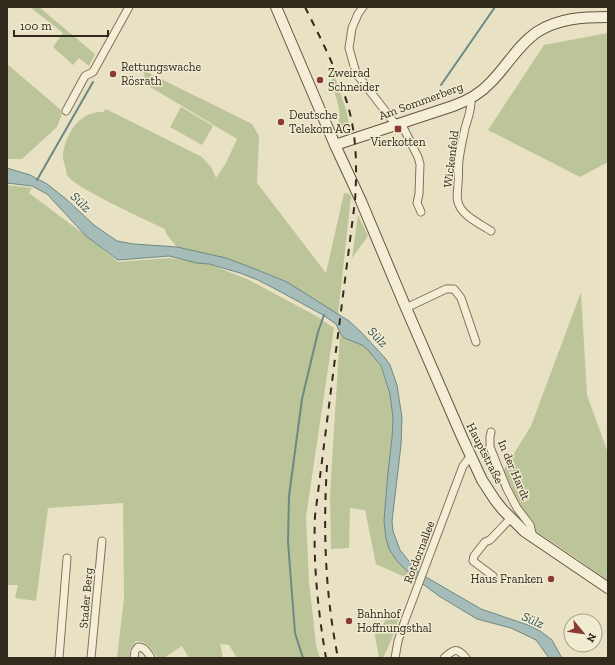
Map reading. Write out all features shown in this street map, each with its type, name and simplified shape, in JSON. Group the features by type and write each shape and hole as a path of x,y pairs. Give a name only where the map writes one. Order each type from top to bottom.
{"main road":[{"name":"Hauptstraße","path":"276,7 470,457 487,488 495,500 524,531 608,588"},
{"name":"Am Sommerberg","path":"335,145 449,108 470,98 492,82 520,46 536,33 545,28 564,20 608,16"}],"street":[{"path":"66,111 85,76 92,72 129,7"},
{"path":"364,7 358,14 352,28 349,48 356,72 399,124 418,157 420,164 419,194 417,203 420,212"},
{"name":"Wickenfeld","path":"470,98 472,104 459,161 457,192 458,202 464,212 491,231"},
{"path":"406,308 446,289 454,289 461,298 476,342"},
{"name":"In der Hardt","path":"491,432 490,446 507,489 517,508 530,525 533,537"},
{"name":"Rotdornallee","path":"395,658 398,641 427,561 463,466 470,457"},
{"path":"493,576 473,561 474,556 485,542 490,540 511,518"},
{"name":"Stader Berg","path":"92,658 102,541"},
{"path":"59,658 67,558"},
{"path":"134,658 135,651 138,647 142,647 151,658"},
{"path":"444,658 457,650 460,651 466,658"}],"green space":[{"path":"30,7 39,7 95,54 89,66 79,58 73,65 53,47 63,33"},
{"path":"608,33 608,162 580,177 488,130 544,45"},
{"path":"7,64 61,110 62,114 57,127 22,159 7,159"},
{"path":"143,70 252,124 259,136 257,183 326,273 344,193 351,196 338,315 287,282 226,258 177,247 167,235 165,229 96,195 82,187 67,175 63,154 71,131 81,119 89,114 103,112 106,109 202,157 211,167 216,178 226,163 237,139 147,85"},
{"path":"335,77 347,113 350,130 340,130 336,127 340,117 339,107 330,81"},
{"path":"181,107 213,126 202,145 170,127"},
{"path":"7,185 32,188 29,193 118,262 169,258 209,264 247,279 318,317 334,328 306,517 309,581 316,645 320,658 237,658 229,645 220,644 223,658 189,658 182,646 164,658 158,658 146,644 136,641 130,649 129,658 117,658 124,598 123,503 48,508 36,601 15,598 18,585 7,585"},
{"path":"358,215 368,236 352,258"},
{"path":"581,292 587,395 608,453 608,581 537,532 515,501 503,471 531,426"},
{"path":"340,333 344,338 362,345 368,350 380,366 390,394 393,418 384,521 389,549 397,561 407,571 409,579 376,564 365,510 350,508 349,548 331,549 330,495"},
{"path":"402,609 383,658 379,658 374,630 380,629 389,616 394,612 397,614"}],"water":[{"path":"7,168 30,175 47,184 94,225 117,241 134,244 177,247 226,258 287,282 349,321 385,358 390,365 397,385 402,418 401,445 392,521 393,531 400,550 417,571 481,609 528,625 540,631 552,640 562,658 549,658 536,640 511,628 477,619 439,596 412,576 397,561 389,549 384,521 393,418 390,394 381,366 368,350 362,345 344,338 336,324 323,315 258,280 240,273 209,264 197,263 169,256 118,260 86,236 47,194 32,186 7,183"}],"waterway":[{"path":"441,85 495,7"},
{"path":"37,180 93,82"},
{"path":"303,658 295,633 288,542 289,496 302,399 318,332 324,315"}],"railway":[{"path":"305,7 329,56 344,93 351,118 355,142 356,165 355,201 315,516 317,587 326,658"},
{"path":"327,465 325,514 326,562 330,610 338,658"}],"place":[{"name":"Rettungswache Rösrath","path":"113,74"},
{"name":"Zweirad Schneider","path":"320,80"},
{"name":"Deutsche Telekom AG","path":"281,122"},
{"name":"Vierkotten","path":"398,129"},
{"name":"Haus Franken","path":"551,579"},
{"name":"Bahnhof Hoffnungsthal","path":"349,621"}],"water label":[{"name":"Sülz","path":"81,202"},
{"name":"Sülz","path":"378,337"},
{"name":"Sülz","path":"533,620"}]}
